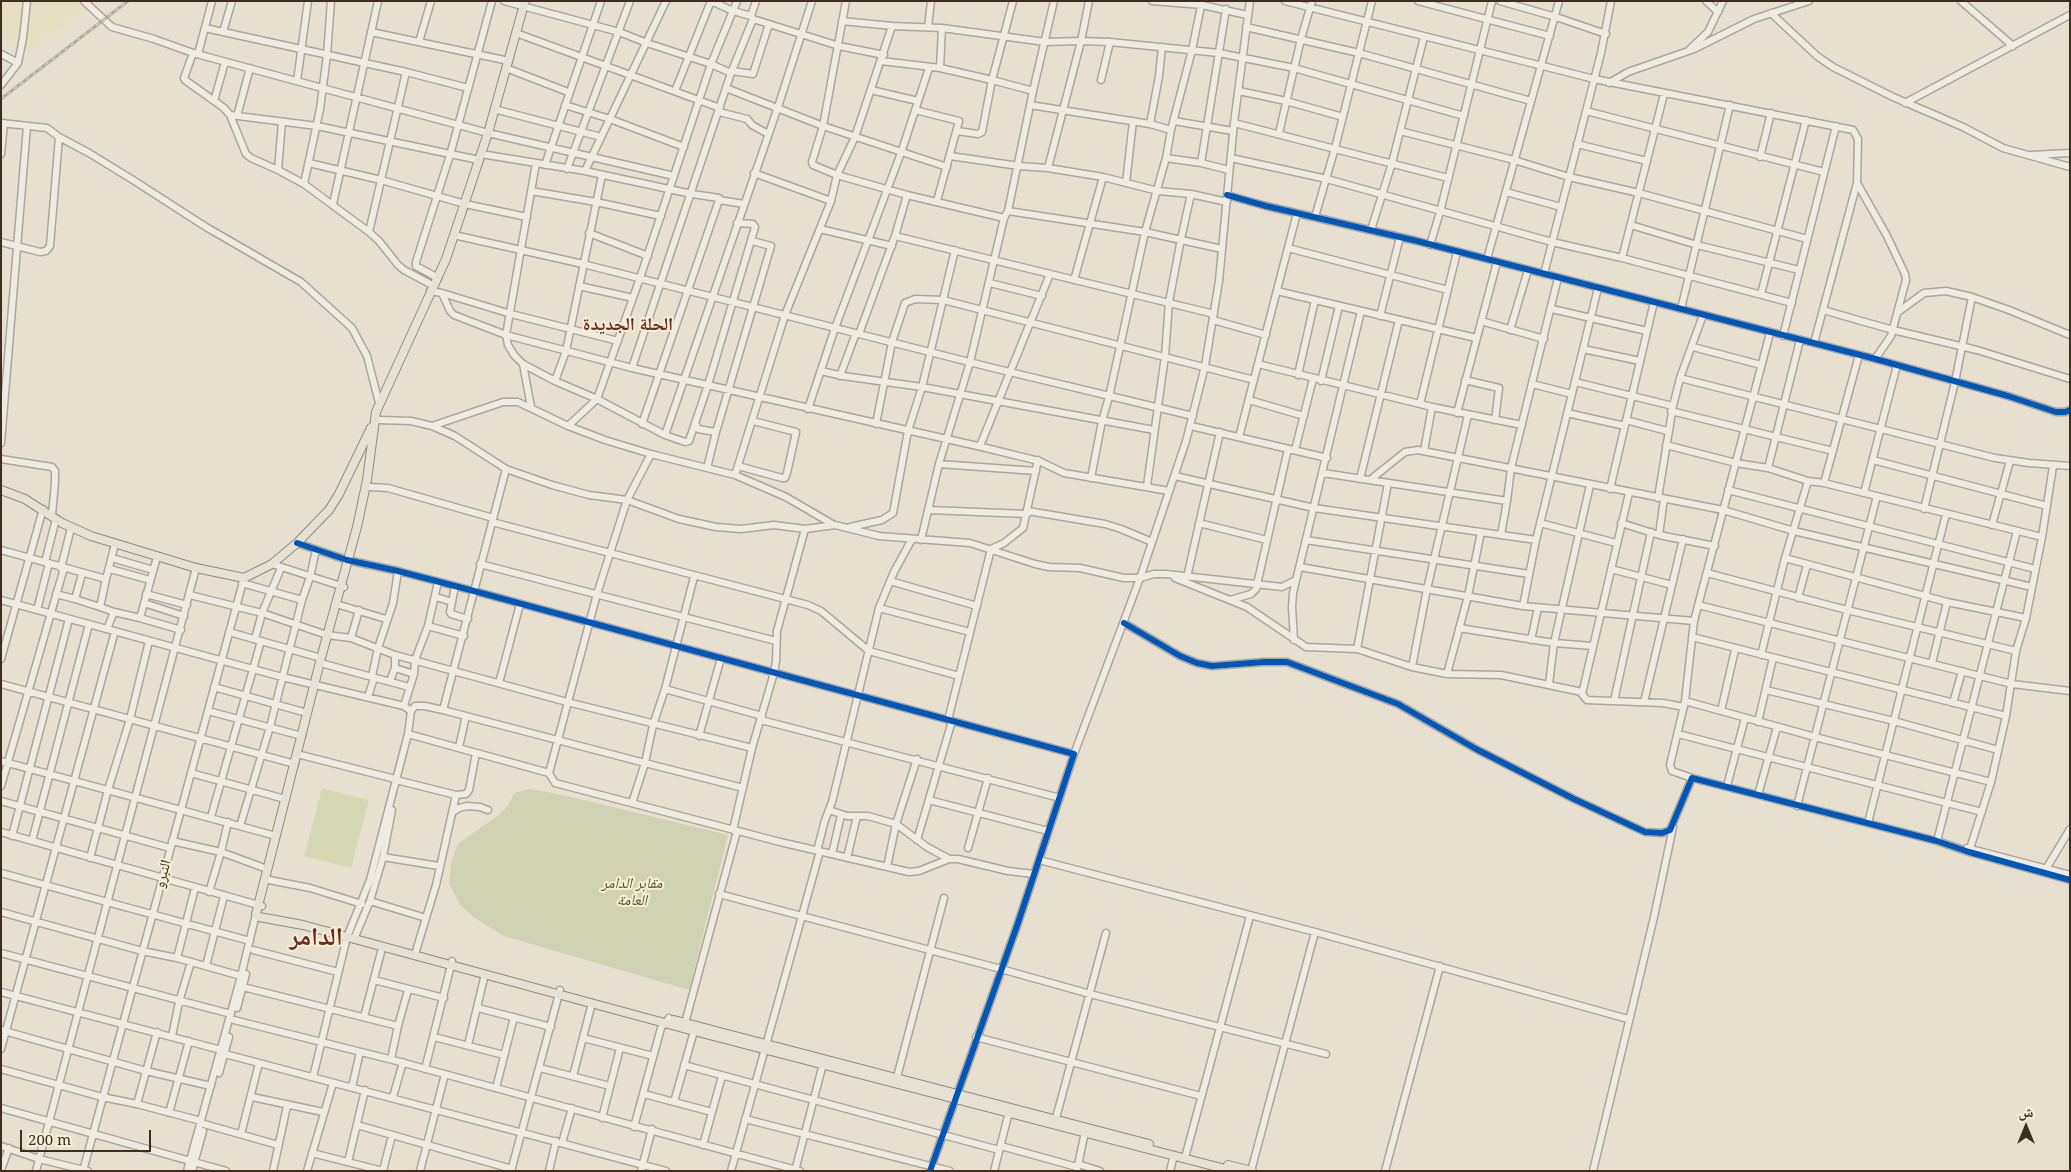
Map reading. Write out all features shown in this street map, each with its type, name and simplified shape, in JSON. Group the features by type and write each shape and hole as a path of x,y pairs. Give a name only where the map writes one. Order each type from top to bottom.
{"main road":[{"path":"359,528 379,403 438,278 454,235 488,133 524,4"},
{"path":"259,911 269,880 301,754 348,560 370,486 377,418"},
{"path":"1,490 18,495 44,509 71,528 115,544 243,580 272,564 329,510 377,418"},
{"path":"259,911 267,869 317,685"},
{"path":"259,911 303,925 416,951 485,974 560,992 592,1003 685,1023 823,1064 1056,1118 1252,1171"},
{"path":"351,936 381,946 667,1020 694,1031 897,1077 1009,1112 1174,1155 1210,1168 1233,1171"}],"street":[{"path":"1,84 18,63 27,1"},
{"path":"84,1 112,28 154,39 196,54 488,133 674,176"},
{"path":"212,1 206,28 196,54 185,74 185,80 234,116 317,126 450,155 536,163 585,171 744,204"},
{"path":"223,32 232,1"},
{"path":"297,81 308,1"},
{"path":"304,184 317,126 327,55 331,1"},
{"path":"333,204 378,1"},
{"path":"419,42 431,1"},
{"path":"438,278 415,264 450,155 492,1"},
{"path":"504,1 524,4 619,32 732,72 753,74 769,24"},
{"path":"545,165 568,92 601,1"},
{"path":"567,169 630,1"},
{"path":"585,171 666,1"},
{"path":"674,92 711,1 769,24 839,46 883,58 929,68 940,68 1033,91"},
{"path":"568,426 597,399 648,256 711,64 737,1"},
{"path":"632,368 756,1"},
{"path":"664,435 778,107 812,1"},
{"path":"846,1 823,126 812,162 813,165 838,175 907,195 1004,218"},
{"path":"928,27 931,1"},
{"path":"957,132 978,134 982,132 992,80 1013,1"},
{"path":"921,540 939,464 970,362 1004,218 1008,211 1054,1"},
{"path":"1048,168 1081,41 1089,1"},
{"path":"1152,1 1202,3 1247,14"},
{"path":"931,1168 1039,860 1074,754 1140,578 1175,476 1193,416 1214,317 1233,131 1250,1"},
{"path":"1285,1 1311,4 1424,37 1541,67 1664,94 1730,105 1852,130 1858,139 1857,183 1814,343"},
{"path":"1315,217 1327,179 1372,1"},
{"path":"1418,1 1434,3 1550,36"},
{"path":"1430,245 1440,212 1492,1"},
{"path":"1500,1 1518,3 1606,34"},
{"path":"1488,259 1514,160 1560,1"},
{"path":"1544,274 1606,34 1611,1"},
{"path":"1706,1 1718,12"},
{"path":"1687,51 1708,32 1723,1"},
{"path":"1609,82 1628,72 1717,38 1754,19 1809,1"},
{"path":"1961,1 2013,46"},
{"path":"1091,478 1145,232 1166,158 1202,3"},
{"path":"1279,133 1311,4"},
{"path":"1201,163 1226,9"},
{"path":"1771,14 1817,56 1833,67 1905,102 1963,127 2003,148 2070,167"},
{"path":"1905,102 2070,16"},
{"path":"842,21 942,28 1005,35 1045,42 1110,42 1219,53 1294,68 1464,116"},
{"path":"735,475 785,315 831,201 838,175 855,137 883,58 892,26"},
{"path":"1246,27 1359,53 1416,68 1471,86 1531,100"},
{"path":"206,28 406,72 468,88"},
{"path":"940,68 942,28"},
{"path":"371,32 477,53 507,64 568,92"},
{"path":"516,33 632,75 747,120 768,134"},
{"path":"1371,230 1383,196 1424,37"},
{"path":"1101,80 1110,42"},
{"path":"1150,124 1159,76 1162,47"},
{"path":"1,54 18,63"},
{"path":"214,101 225,62"},
{"path":"250,68 234,116 234,122 246,154 260,163 304,184 333,204 379,241 398,265 432,289 511,314 618,341"},
{"path":"808,409 835,328 901,153 929,68"},
{"path":"369,232 406,72"},
{"path":"726,88 823,126 947,167"},
{"path":"871,90 918,101"},
{"path":"1239,91 1286,101 1343,117"},
{"path":"1622,258 1664,94"},
{"path":"565,104 684,147"},
{"path":"1030,105 1150,124 1171,130"},
{"path":"1681,309 1706,213 1730,105"},
{"path":"494,109 601,137"},
{"path":"915,110 958,120 960,123 937,201"},
{"path":"1586,111 1794,166 1824,172"},
{"path":"1760,157 1771,113"},
{"path":"1761,294 1806,120"},
{"path":"1126,183 1133,121"},
{"path":"1174,121 1233,131"},
{"path":"278,170 282,122"},
{"path":"1,154 3,123 47,128 206,227 301,282 352,328 367,356 379,403"},
{"path":"1234,123 1279,133 1448,178"},
{"path":"1,443 27,126"},
{"path":"1783,336 1836,126"},
{"path":"1400,131 1807,239"},
{"path":"1,242 40,252 46,252 50,246 59,137"},
{"path":"1578,144 1647,161"},
{"path":"2025,155 2070,153"},
{"path":"950,156 1103,177 1158,190 1227,198 1315,217 1488,259 1876,359 2008,396 2056,412 2070,410"},
{"path":"1166,158 1201,163 1229,170"},
{"path":"1231,158 1327,179 1552,242 1792,302"},
{"path":"309,163 381,180 465,204 527,218"},
{"path":"536,163 506,335 508,345 514,355 524,364 597,399 664,435 687,442 708,385 752,241 755,225 738,223"},
{"path":"754,173 831,201"},
{"path":"556,381 566,351 602,175"},
{"path":"1074,280 1103,177"},
{"path":"1857,183 1905,274 1905,288 1893,330 1886,345 1876,359"},
{"path":"531,191 661,216"},
{"path":"1506,192 1561,207"},
{"path":"1147,486 1165,356 1169,302 1191,194"},
{"path":"840,376 892,246 907,195"},
{"path":"642,424 661,375 720,200"},
{"path":"1008,211 1181,238 1222,249"},
{"path":"1239,437 1297,213"},
{"path":"1631,225 1697,245 1799,270"},
{"path":"820,229 869,239 892,246"},
{"path":"589,233 648,256"},
{"path":"454,235 522,249 1109,397 1193,416"},
{"path":"895,236 1169,302 1266,335"},
{"path":"1380,316 1400,237"},
{"path":"707,468 771,246 752,241"},
{"path":"1288,248 1448,290"},
{"path":"849,528 882,520 893,513 908,431 922,387 955,250"},
{"path":"1420,404 1458,252"},
{"path":"1457,413 1497,262"},
{"path":"1510,330 1528,270"},
{"path":"980,446 1050,274"},
{"path":"1501,535 1508,501 1511,468 1552,309 1558,278"},
{"path":"990,283 1042,296"},
{"path":"579,286 633,298"},
{"path":"1523,606 1540,523 1598,288"},
{"path":"1277,291 1476,338"},
{"path":"1898,312 1924,293 1946,291 1972,297 2070,334"},
{"path":"442,293 450,311 454,315 506,335 661,375 1038,460 1064,473 1169,491"},
{"path":"1924,508 1955,382 1972,297"},
{"path":"876,424 892,342 905,304 916,299 943,300 1254,380"},
{"path":"1298,375 1315,300"},
{"path":"1610,488 1654,302"},
{"path":"1321,381 1339,306"},
{"path":"1552,309 1647,331"},
{"path":"1823,310 1893,330 1962,346 2070,378"},
{"path":"1294,640 1292,601 1296,580 1361,311"},
{"path":"1659,534 1667,431 1680,378 1693,347 1703,315"},
{"path":"1360,479 1382,396 1399,320"},
{"path":"1481,322 1544,339"},
{"path":"1,324 10,325"},
{"path":"1770,332 1694,622 1684,704 1670,769 1692,778 1797,806 2070,875"},
{"path":"1768,468 1800,340"},
{"path":"1693,347 1762,365"},
{"path":"1583,349 1640,361"},
{"path":"1824,483 1858,355"},
{"path":"524,364 531,407"},
{"path":"1258,364 1382,396 1522,425"},
{"path":"1864,493 1896,365"},
{"path":"820,371 840,376 883,381 998,400 1154,430"},
{"path":"1680,378 2010,461 2070,466"},
{"path":"1230,600 1251,594 1257,586 1276,500 1304,416 1313,379"},
{"path":"1465,380 1499,388 1496,420"},
{"path":"1575,382 1632,395 1745,429 1833,451"},
{"path":"1532,384 1572,394"},
{"path":"1249,400 1304,416"},
{"path":"432,426 503,402 518,402 568,426 651,454 735,475 786,497 836,525 865,534 970,544 1049,567 1080,568 1114,576 1140,578 1154,574 1166,574 1257,586 1282,587 1296,580"},
{"path":"1424,451 1432,407"},
{"path":"1567,414 1667,431"},
{"path":"1412,668 1434,558 1468,415"},
{"path":"377,418 411,421 432,426 455,436 506,469 552,485 589,495 627,500 679,519 716,527 741,529 774,525 805,529 836,525"},
{"path":"738,466 782,478 785,478 788,473 796,432 752,421"},
{"path":"695,423 698,429 716,432"},
{"path":"1190,426 1327,458"},
{"path":"1187,577 1220,432"},
{"path":"1666,445 1736,463 1768,468 1808,481 1824,483 2042,537"},
{"path":"1370,480 1405,452 1413,449 1723,510 1794,531 1864,546 2004,582 2032,587"},
{"path":"549,773 609,553 627,500 651,454"},
{"path":"1,459 52,466 55,471 54,517 38,610"},
{"path":"917,840 950,720 991,549 1022,530 1028,512 1038,460"},
{"path":"1873,460 2047,506"},
{"path":"1992,525 2010,461"},
{"path":"939,464 1036,472"},
{"path":"1969,850 1991,782 2006,716 2016,651 2026,618 2042,537 2053,466"},
{"path":"443,710 452,670 464,636 480,564 506,469"},
{"path":"1323,473 1508,501"},
{"path":"1175,476 1314,508 1536,540"},
{"path":"1761,655 1785,558 1808,481"},
{"path":"1357,649 1388,483"},
{"path":"1549,684 1554,643 1590,485"},
{"path":"370,486 402,492 492,520 694,577 808,605 821,611 869,652 960,676"},
{"path":"1728,490 2035,569"},
{"path":"1629,493 1582,692 1587,700 1684,704 1991,782"},
{"path":"1797,806 1877,496"},
{"path":"1,659 44,509"},
{"path":"929,510 1028,512 1105,524 1152,542"},
{"path":"1868,823 1946,514"},
{"path":"1199,523 1267,540"},
{"path":"1540,523 1616,544"},
{"path":"1622,524 1715,546"},
{"path":"1,786 5,762 56,594 71,528"},
{"path":"685,1023 735,830 752,748 774,673 777,656 776,641 805,529"},
{"path":"1937,841 2017,531"},
{"path":"1447,674 1468,596 1481,532"},
{"path":"1614,700 1651,532"},
{"path":"731,1171 802,917 879,608 890,581 912,539"},
{"path":"1644,702 1683,539"},
{"path":"1306,540 1529,574"},
{"path":"296,543 348,560 474,591 1074,754"},
{"path":"100,607 115,544"},
{"path":"1,550 82,574 106,579"},
{"path":"240,826 270,727 316,550"},
{"path":"140,618 157,556"},
{"path":"112,558 153,570"},
{"path":"1785,558 1947,602 2026,618"},
{"path":"272,564 342,587"},
{"path":"480,564 776,641"},
{"path":"1798,598 1808,565"},
{"path":"1300,567 1523,606 1694,622"},
{"path":"36,1171 156,726 196,568"},
{"path":"211,817 252,668 262,613 281,568"},
{"path":"110,569 150,580"},
{"path":"1610,569 1672,585"},
{"path":"368,697 373,683 374,678 372,676 378,648 386,619 393,604 398,571"},
{"path":"1707,573 1798,598 2016,651"},
{"path":"75,599 82,574"},
{"path":"1166,574 1247,607 1300,645 1312,649 1357,649 1412,668 1447,674 1501,675 1582,692"},
{"path":"632,803 677,646 694,577"},
{"path":"243,580 272,592 302,600"},
{"name":"النبرو","path":"84,1170 92,1133 243,580"},
{"path":"890,581 977,606"},
{"path":"404,706 414,674 415,660 428,626 436,597 438,582"},
{"path":"455,586 450,612 451,614 468,619"},
{"path":"56,594 181,630"},
{"path":"146,594 187,605"},
{"path":"190,595 262,613 330,635 351,638 395,655 567,702 752,748"},
{"path":"436,597 452,602"},
{"path":"1,600 282,677 404,706 411,711"},
{"path":"1932,663 1947,602"},
{"path":"144,603 184,616"},
{"path":"338,604 386,619"},
{"path":"499,683 520,604"},
{"path":"1698,605 2012,684 2070,691"},
{"path":"879,608 970,632"},
{"path":"1531,640 1538,608"},
{"path":"351,638 359,610"},
{"path":"107,629 114,612"},
{"path":"12,836 69,619"},
{"path":"1124,623 1180,656 1197,663 1212,666 1287,662 1411,710 1484,753 1574,799 1645,832 1662,833 1670,830 1692,778"},
{"path":"32,841 89,624"},
{"path":"428,626 464,636"},
{"path":"1459,628 1531,640 1592,646"},
{"path":"1,1049 4,1030 26,960 115,631"},
{"path":"229,632 409,687"},
{"path":"1692,637 1735,650 1832,672 2006,716"},
{"path":"90,858 108,790 130,719 148,641"},
{"path":"1721,712 1735,650"},
{"path":"390,681 395,668 395,655"},
{"path":"700,736 722,658"},
{"path":"1758,722 1773,658"},
{"path":"395,668 414,674"},
{"path":"1953,703 1962,671"},
{"path":"1,684 295,764"},
{"path":"214,687 308,713"},
{"path":"665,689 847,742 1060,798"},
{"path":"1766,690 1894,721 1998,750"},
{"path":"312,1077 338,972 370,880 408,734 411,711 419,705 744,788"},
{"path":"208,711 302,736"},
{"path":"459,747 466,716"},
{"path":"1727,786 1745,718"},
{"path":"1758,795 1776,727"},
{"path":"408,734 549,773 555,783 562,787 909,872 918,871 949,859 958,859 1008,871 1034,874"},
{"path":"1678,734 1982,812"},
{"path":"301,754 456,795 469,792 476,753"},
{"path":"887,867 896,824 916,759"},
{"path":"5,762 276,836"},
{"path":"191,773 285,799"},
{"path":"968,848 988,778"},
{"path":"416,951 436,885 456,795"},
{"path":"351,936 370,901 383,856 392,814 392,796"},
{"path":"929,800 1048,831"},
{"path":"1,802 170,848"},
{"path":"453,812 467,806 488,810"},
{"path":"829,810 841,815 868,816 896,824 917,840 949,859"},
{"path":"832,854 841,815"},
{"path":"847,858 857,816"},
{"path":"209,892 228,822"},
{"path":"1593,1171 1654,917 1673,825"},
{"path":"2046,869 2070,829"},
{"path":"1,832 224,896 259,911"},
{"path":"172,840 221,852 267,869"},
{"path":"1969,850 2070,880"},
{"path":"383,856 439,866"},
{"path":"1039,860 1315,932 1628,1019"},
{"path":"1,873 250,941"},
{"path":"269,880 310,888 362,904"},
{"path":"178,958 194,888"},
{"path":"719,894 1090,994 1326,1054"},
{"path":"206,966 224,896"},
{"path":"897,1077 944,898"},
{"path":"370,901 426,918"},
{"path":"187,1171 192,1162 223,1052 259,911"},
{"path":"232,1017 243,987 253,950 259,911"},
{"path":"1,912 241,976"},
{"path":"1186,1154 1200,1096 1250,916"},
{"path":"1252,1171 1315,932"},
{"path":"1056,1118 1106,933"},
{"path":"364,1017 381,946"},
{"path":"253,950 338,972"},
{"path":"1,953 321,1043 403,1062 634,1127 652,1129 716,1146 736,1154 800,1171"},
{"path":"172,1036 179,1002 191,962"},
{"path":"425,1069 444,998 451,963"},
{"path":"1385,1171 1440,966"},
{"path":"468,1045 485,974"},
{"path":"374,980 444,998"},
{"path":"243,987 329,1007 398,1026"},
{"path":"391,1059 408,990"},
{"path":"1,992 122,1025 172,1036 259,1063 333,1083 436,1108 642,1167 666,1171"},
{"path":"357,1125 512,1170 560,992"},
{"path":"573,1076 592,1003"},
{"path":"478,1008 551,1027"},
{"path":"496,1088 514,1017"},
{"path":"634,1127 661,1028 667,1020"},
{"path":"4,1030 179,1080 211,1086"},
{"path":"674,1102 694,1031"},
{"path":"137,1104 157,1032"},
{"path":"434,1037 504,1055"},
{"path":"976,1037 1200,1096"},
{"path":"583,1038 653,1056"},
{"path":"169,1113 189,1041"},
{"path":"602,1118 620,1048"},
{"path":"203,1123 211,1086 223,1052"},
{"path":"352,1087 360,1052"},
{"path":"393,1097 403,1062"},
{"path":"241,1134 252,1097 259,1063"},
{"path":"795,1170 823,1064"},
{"path":"684,1065 942,1134 1100,1171"},
{"path":"540,1068 610,1086"},
{"path":"1,1069 102,1097 137,1104 278,1145"},
{"path":"420,1171 445,1074"},
{"path":"703,1144 722,1076"},
{"path":"307,1171 333,1083"},
{"path":"348,1162 365,1090"},
{"path":"644,1094 712,1112"},
{"path":"252,1097 287,1106 323,1112"},
{"path":"273,1171 287,1106"},
{"path":"1,1108 144,1146 226,1171"},
{"path":"549,1171 572,1108"},
{"path":"994,1171 1009,1112"},
{"path":"745,1119 931,1168 950,1171"},
{"path":"642,1167 652,1129"},
{"path":"1077,1167 1085,1132"},
{"path":"312,1153 383,1171 392,1135"},
{"path":"1,1170 5,1147 39,1159 84,1170"},
{"path":"1170,1171 1174,1155"},
{"path":"192,1162 192,1171"}],"shaded area":[{"path":"1,1 101,1 30,50 1,38"}],"green space":[{"path":"322,788 369,800 351,868 304,856"},
{"name":"مقابر الدامر العامة","path":"530,789 563,795 728,835 689,990 504,936 475,918 460,905 449,883 451,863 458,844 500,814 508,806 514,793"}],"railway":[{"path":"1,99 128,1"}],"cycle path":[{"path":"1227,195 1266,206 1417,241 1872,358 2008,396 2056,412 2070,410"},
{"path":"297,543 347,560 474,591 1074,754 1018,923 930,1171"},
{"path":"1124,623 1180,656 1197,663 1212,666 1287,662 1398,704 1476,749 1574,799 1645,832 1662,833 1670,830 1692,778 1937,841 1969,852 2070,880"}],"district":[{"name":"الحلة الجديدة","path":"628,325"},
{"name":"الدامر","path":"316,938"}]}
